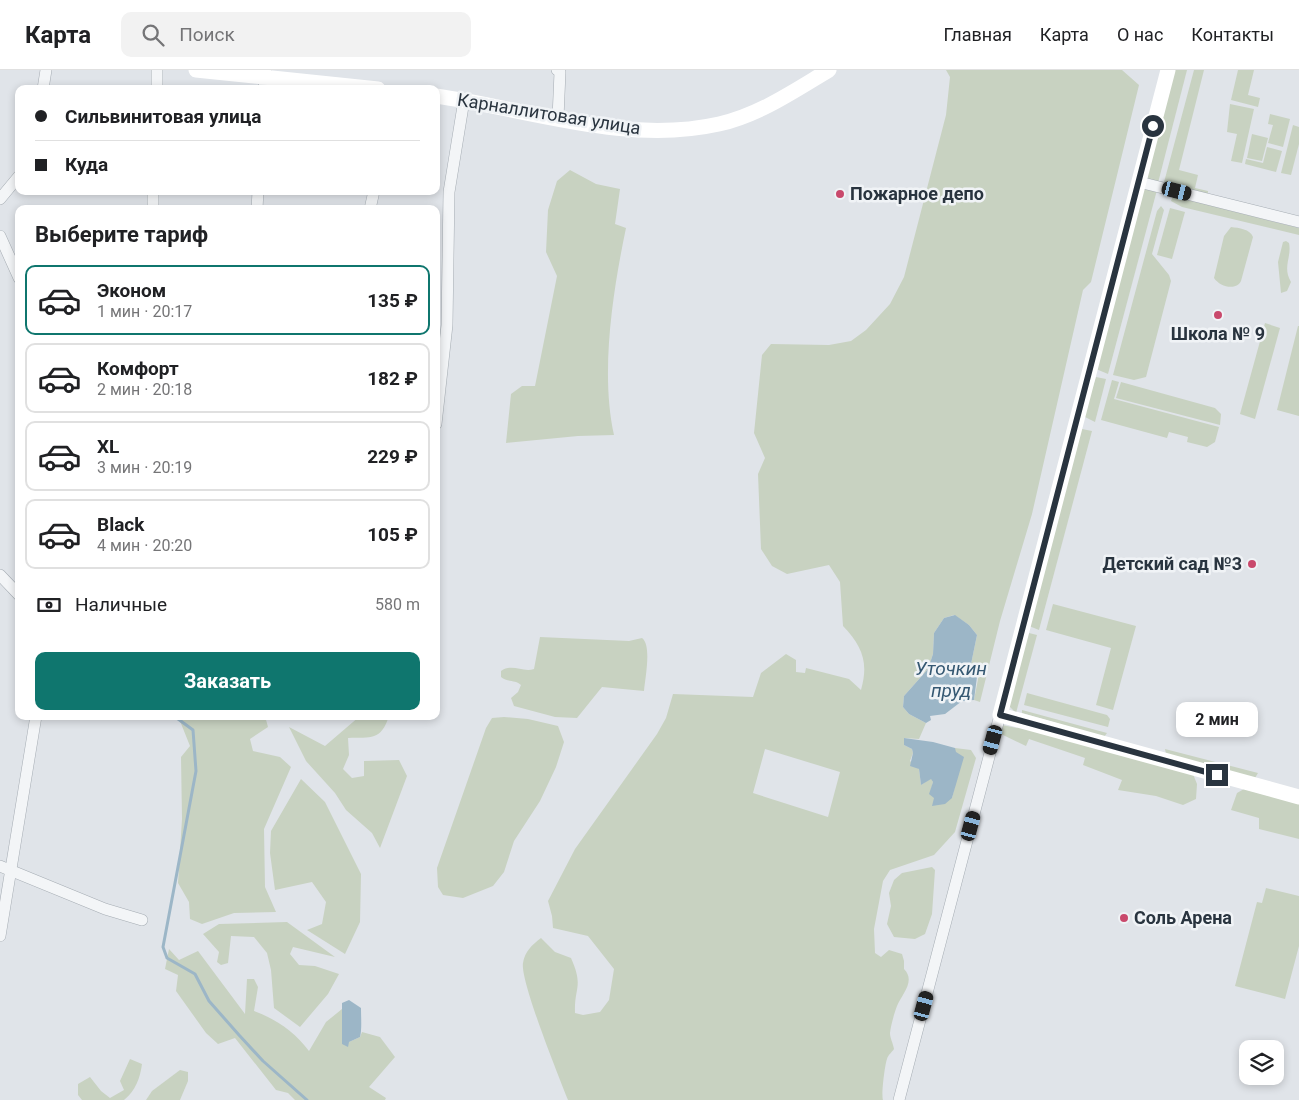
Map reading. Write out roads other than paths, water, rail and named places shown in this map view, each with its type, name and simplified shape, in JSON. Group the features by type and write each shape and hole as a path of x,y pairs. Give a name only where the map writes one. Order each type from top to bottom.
{"street":[{"path":"44,85 46,70"},
{"path":"157,70 157,85"},
{"path":"196,70 333,85"},
{"path":"557,70 560,72 558,118"},
{"name":"Карналлитовая улица","path":"440,97 610,127 683,130 720,124 768,105 828,70"},
{"path":"899,1100 1168,70"},
{"path":"440,391 448,325 449,192 464,100"},
{"path":"0,199 15,181"},
{"path":"1139,182 1299,222"},
{"path":"0,236 15,269"},
{"path":"0,575 15,591"},
{"path":"1000,715 1299,797"},
{"path":"0,936 35,720"},
{"path":"0,866 105,909 142,920"}],"water":[{"name":"Уточкин пруд","path":"955,615 969,625 977,635 971,664 978,669 974,700 962,701 945,714 930,716 931,720 926,723 909,714 903,707 904,696 928,669 933,654 934,633 944,618"},
{"name":"Уточкин пруд","path":"904,738 933,742 955,748 956,752 964,757 952,798 945,804 932,806 934,798 929,794 933,782 931,779 921,785 919,769 910,766 913,753 912,749 904,745"},
{"path":"349,1000 361,1008 361,1027 360,1037 349,1042 348,1047 342,1044 342,1003"}],"waterway":[{"path":"179,720 193,730 196,771 163,947 167,958 195,974 209,1001 263,1061 307,1100"}],"place":[{"name":"Пожарное депо","path":"840,194"},
{"name":"Школа № 9","path":"1218,315"},
{"name":"Детский сад №3","path":"1252,564"},
{"name":"Соль Арена","path":"1124,918"}]}
